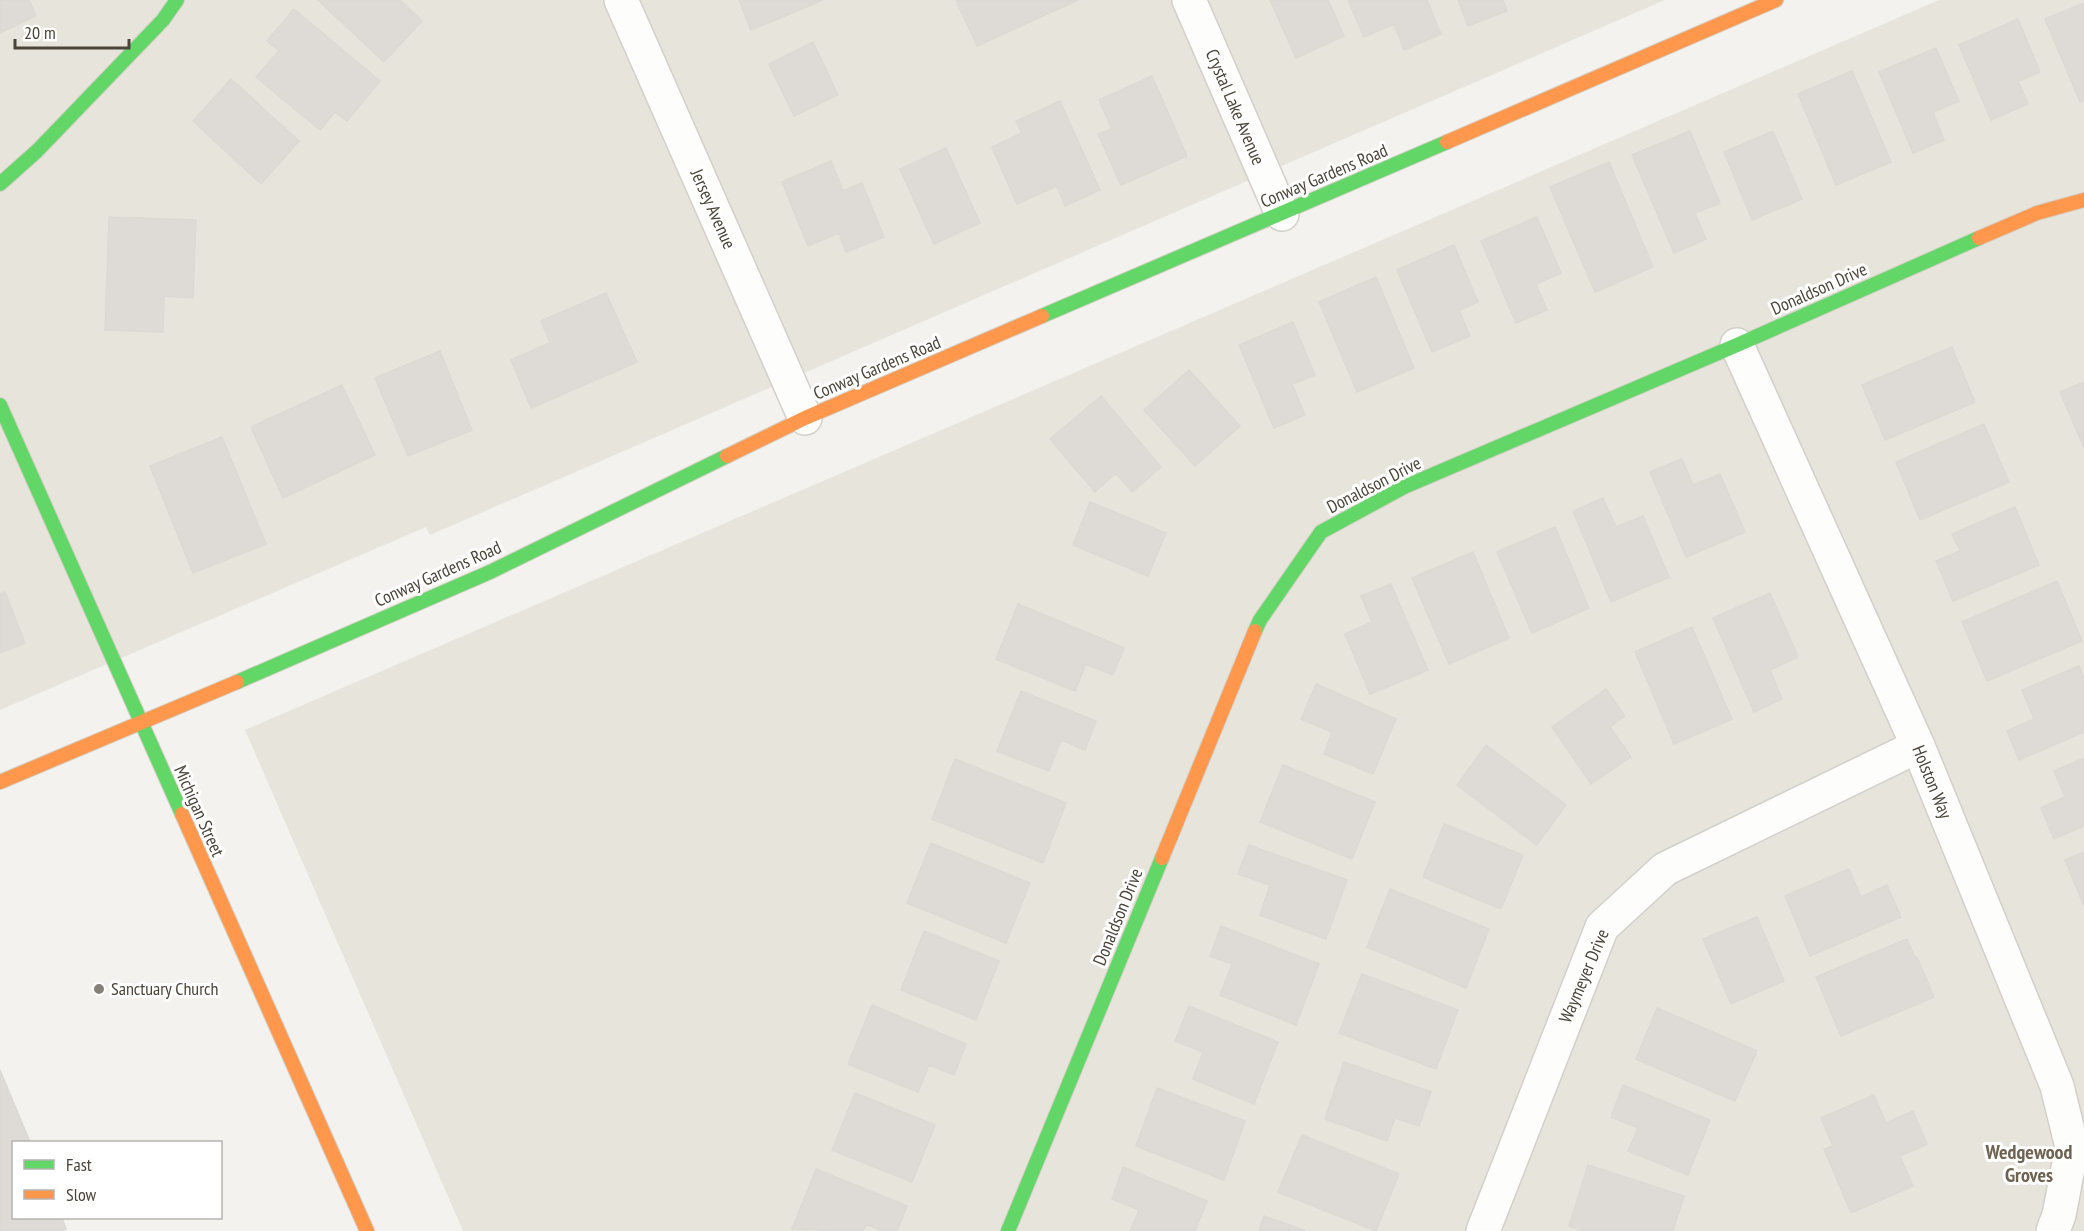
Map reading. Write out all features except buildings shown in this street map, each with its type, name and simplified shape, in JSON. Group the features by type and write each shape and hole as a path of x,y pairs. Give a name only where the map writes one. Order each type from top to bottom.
{"street":[{"path":"0,184 37,151 163,20 177,0"},
{"name":"Jersey Avenue","path":"621,0 805,418"},
{"name":"Crystal Lake Avenue","path":"1189,0 1282,214"},
{"name":"Conway Gardens Road","path":"0,782 141,724 490,572 805,418 1282,214 1762,3"},
{"name":"Donaldson Drive","path":"1008,1231 1260,620 1321,532 1404,487 1737,345 2037,213 2084,200"},
{"name":"Holston Way","path":"1737,345 1918,746 2057,1086 2072,1147 2059,1215 2053,1231"},
{"name":"Michigan Street","path":"0,405 367,1231"},
{"name":"Waymeyer Drive","path":"1484,1231 1602,927 1665,869 1918,746"}],"shaded area":[{"path":"0,0 1665,0 430,535 426,527 0,710"},
{"path":"1939,0 2084,0 2084,1231 463,1231 245,730"}],"traffic: fast":[{"path":"0,184 37,151 163,20 177,0"},
{"path":"1042,316 1447,142"},
{"path":"1255,631 1260,620 1321,532 1404,487 1737,345 1979,238"},
{"path":"0,405 182,814"},
{"path":"237,682 490,572 727,456"},
{"path":"1008,1231 1162,858"}],"traffic: slow":[{"path":"1447,142 1776,0"},
{"path":"1979,238 2037,213 2084,200"},
{"path":"727,456 805,418 1042,316"},
{"path":"1162,858 1255,631"},
{"path":"0,782 237,682"},
{"path":"182,814 367,1231"}],"place":[{"name":"Sanctuary Church","path":"99,989"}],"district":[{"name":"Wedgewood Groves","path":"2029,1164"}]}
